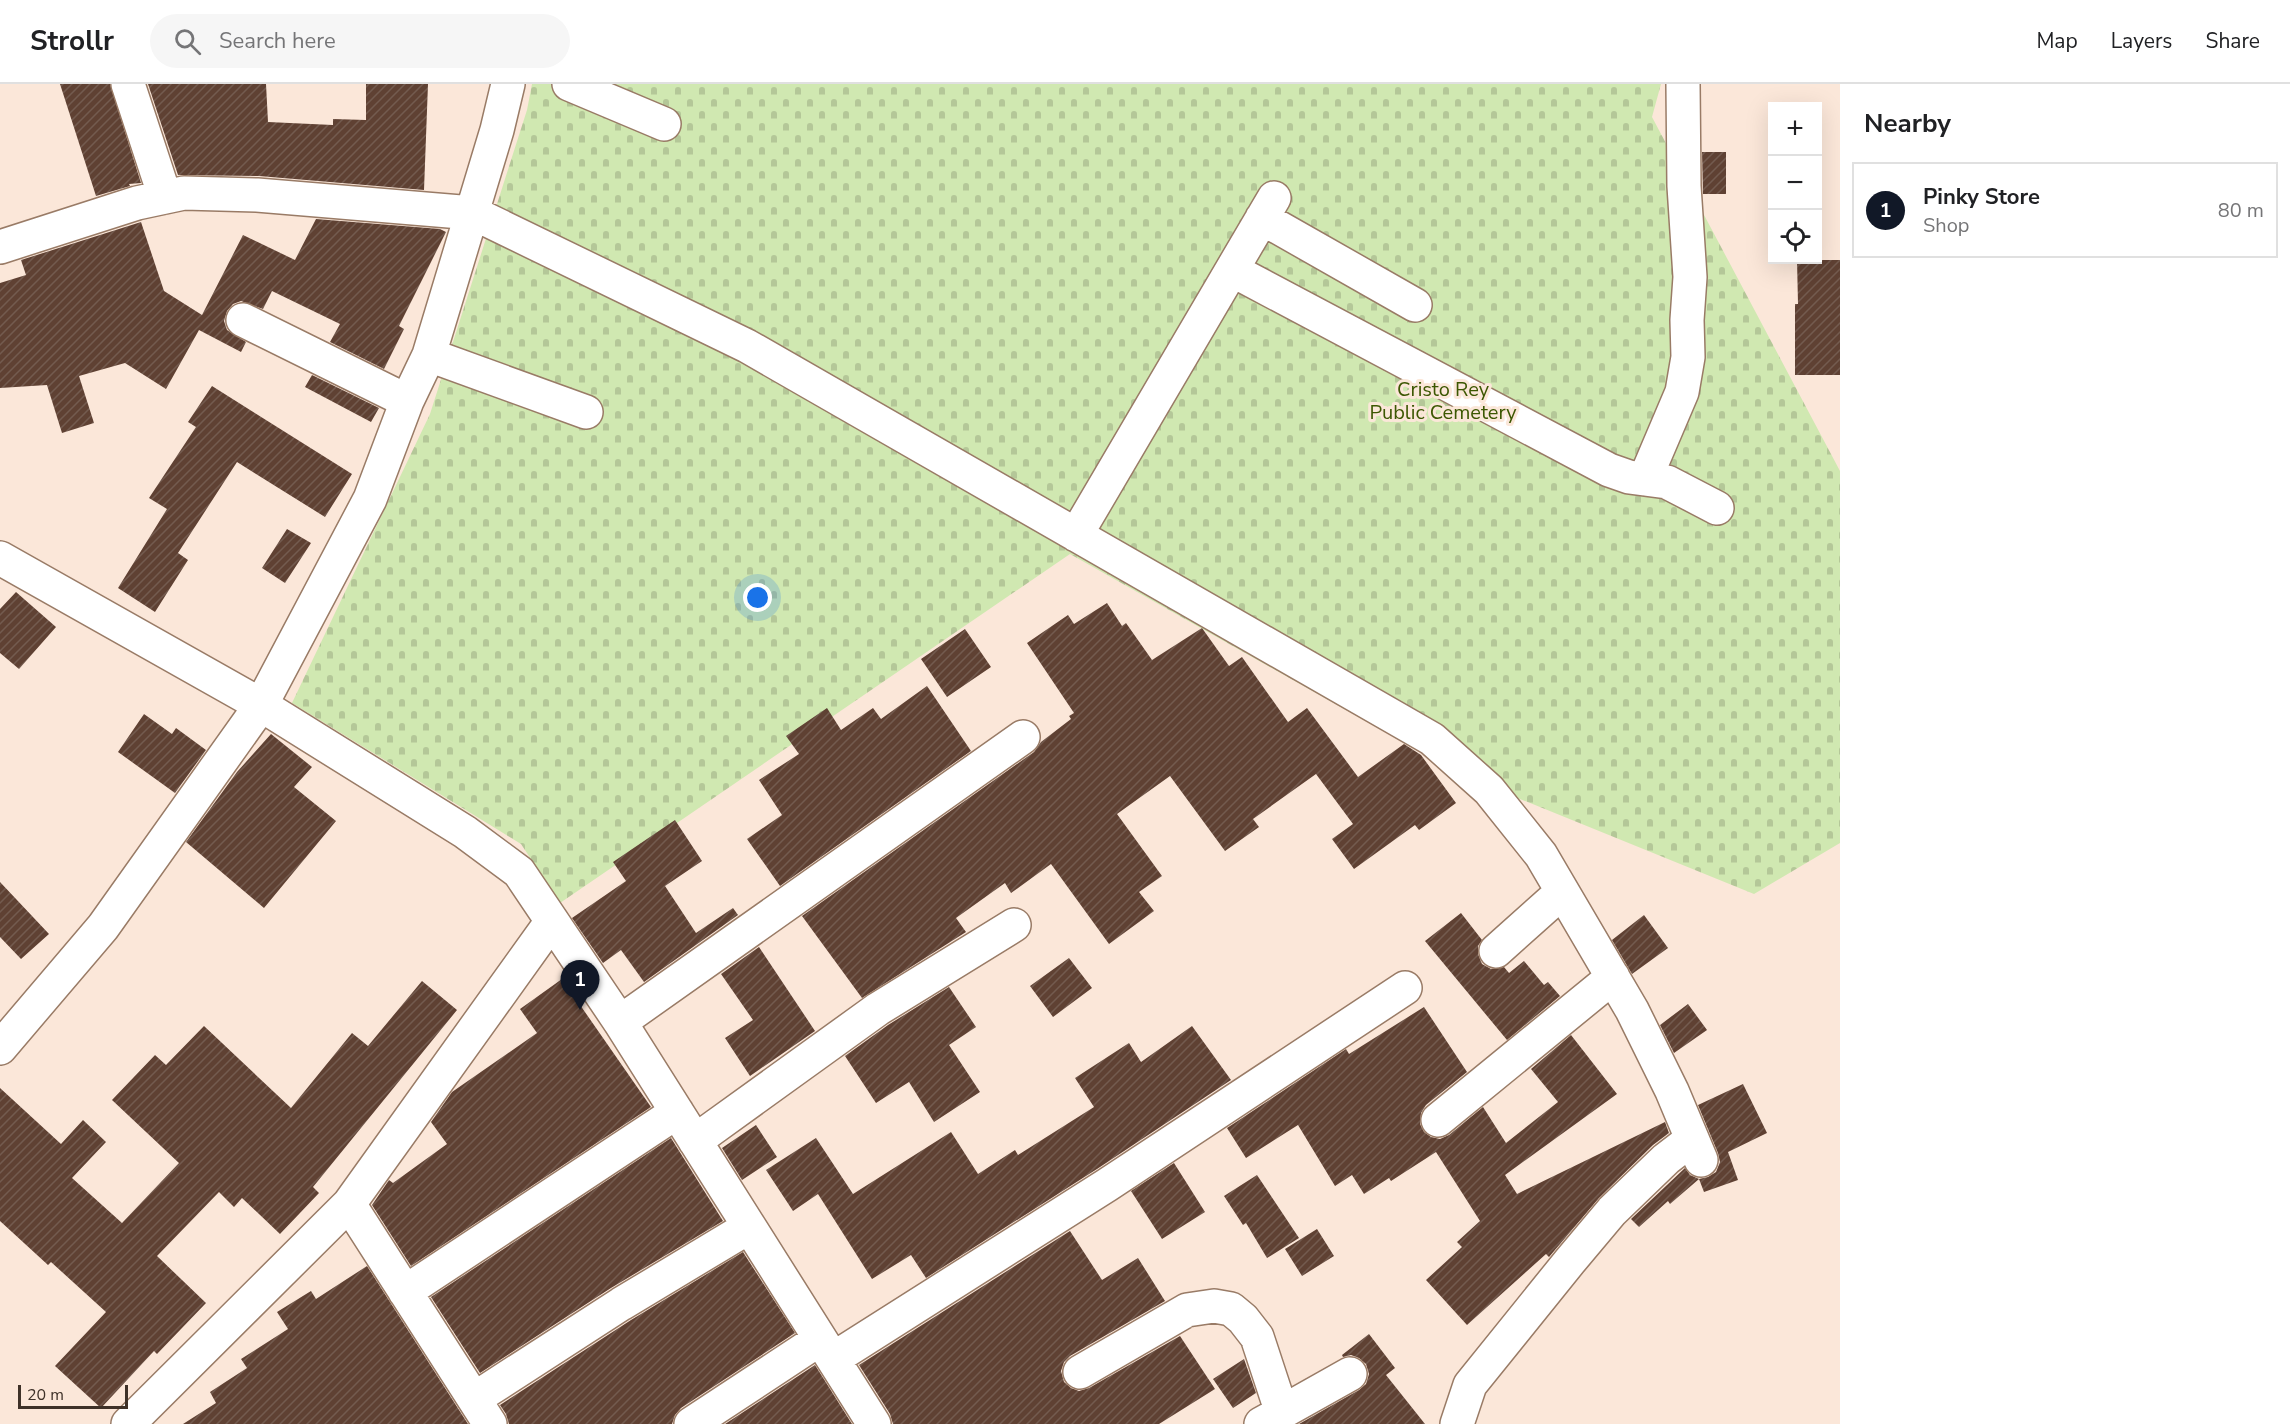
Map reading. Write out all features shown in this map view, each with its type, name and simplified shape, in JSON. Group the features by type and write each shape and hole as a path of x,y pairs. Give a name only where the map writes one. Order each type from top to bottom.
{"street":[{"path":"128,84 165,197"},
{"path":"0,1048 103,927 261,705 370,499 407,401 429,355 497,130 508,84"},
{"path":"569,84 664,124"},
{"path":"1645,479 1682,392 1688,357 1687,320 1690,277 1684,186 1683,84"},
{"path":"0,247 137,203 184,193 257,195 472,213 747,346 1432,739 1489,790 1541,855 1632,1010 1672,1091 1696,1149 1666,1159 1612,1211 1470,1385 1457,1424"},
{"path":"1076,535 1268,208 1415,305"},
{"path":"1232,270 1609,470 1629,477 1666,482 1717,508"},
{"path":"243,320 407,401"},
{"path":"429,355 586,412"},
{"path":"0,558 261,705 465,832 519,873 620,1022 874,1424"},
{"path":"620,1022 1023,737"},
{"path":"1496,951 1562,892"},
{"path":"128,1424 349,1204 552,921"},
{"path":"695,1141 878,1009 1014,925"},
{"path":"1438,1120 1613,977"},
{"path":"691,1424 827,1349 1107,1185 1405,988"},
{"path":"405,1292 676,1112"},
{"path":"349,1204 482,1412 621,1304 749,1227"},
{"path":"1080,1372 1187,1310 1214,1306 1231,1310 1243,1318 1257,1337 1271,1418 1350,1374"}],"green space":[{"name":"Cristo Rey Public Cemetery","path":"532,84 1661,84 1652,117 1840,471 1840,843 1754,894 1461,775 1070,554 560,903 521,844 292,703 430,414 527,110"}],"building":[{"path":"60,84 110,84 141,183 129,184 130,186 96,196"},
{"path":"148,84 266,84 268,122 333,125 333,119 366,120 366,84 428,84 424,190 259,176 178,175"},
{"path":"1702,152 1726,152 1726,194 1703,194"},
{"path":"316,219 440,229 446,232 399,326 404,329 384,369 330,342 340,324 272,291 263,309 241,301 233,304 227,311 224,321 227,330 246,342 241,352 199,330 166,389 125,363 79,376 94,423 62,433 47,385 0,388 0,283 26,275 21,260 141,222 164,291 202,315 243,235 295,260"},
{"path":"1822,260 1840,260 1840,375 1795,375 1795,304 1798,304 1797,264 1822,264"},
{"path":"312,375 379,408 371,422 305,387"},
{"path":"212,386 352,474 325,517 237,462 178,553 188,560 155,612 118,588 167,509 149,498 196,427 188,422"},
{"path":"287,529 311,543 285,583 262,568"},
{"path":"16,592 56,627 19,669 0,653 0,609"},
{"path":"1107,603 1122,626 1126,623 1152,660 1202,628 1229,666 1242,657 1288,722 1307,708 1358,777 1404,744 1421,755 1456,803 1419,830 1415,825 1354,869 1332,839 1353,824 1316,774 1253,819 1259,827 1225,851 1170,776 1117,814 1162,876 1139,892 1154,911 1109,944 1051,864 1011,893 1005,883 956,918 966,932 862,998 802,916 1034,752 1041,742 1071,719 1069,716 1074,713 1027,643 1068,615 1074,624"},
{"path":"965,629 991,667 947,697 921,659"},
{"path":"927,686 971,751 780,886 747,839 782,815 759,780 799,754 786,736 827,708 841,730 873,708 881,719"},
{"path":"144,714 172,734 176,728 206,750 175,793 118,752"},
{"path":"271,734 312,767 294,787 336,821 264,908 186,842 237,772"},
{"path":"675,820 702,861 665,886 696,933 733,908 738,915 644,982 621,950 603,963 572,918 626,881 613,862"},
{"path":"0,882 49,934 21,959 0,937"},
{"path":"1461,913 1482,940 1478,946 1478,954 1482,964 1491,969 1504,967 1509,973 1524,961 1544,985 1548,982 1560,996 1507,1040 1425,941"},
{"path":"1644,915 1668,948 1632,974 1612,940"},
{"path":"759,947 815,1031 750,1076 725,1038 753,1020 721,974"},
{"path":"1069,958 1092,988 1053,1017 1030,986"},
{"path":"562,979 651,1107 411,1266 372,1205 389,1180 393,1183 447,1144 431,1122 452,1092 537,1033 520,1009"},
{"path":"422,981 457,1010 313,1187 319,1193 280,1234 242,1198 234,1207 219,1192 157,1256 206,1303 157,1354 154,1351 101,1408 55,1366 106,1312 51,1262 48,1265 0,1221 0,1088 61,1144 83,1120 106,1142 72,1178 122,1223 179,1163 112,1100 155,1055 166,1065 204,1026 291,1108 352,1033 368,1046"},
{"path":"949,987 976,1027 949,1045 980,1092 934,1122 909,1082 876,1103 845,1056 888,1025"},
{"path":"1688,1004 1707,1030 1674,1053 1660,1025"},
{"path":"1424,1007 1467,1072 1426,1105 1421,1113 1420,1124 1424,1132 1431,1137 1440,1139 1449,1135 1483,1107 1506,1143 1558,1102 1531,1069 1571,1035 1617,1094 1505,1175 1517,1194 1665,1122 1669,1133 1653,1145 1599,1198 1549,1257 1546,1254 1467,1325 1426,1280 1462,1247 1457,1242 1480,1221 1436,1152 1391,1181 1389,1178 1364,1194 1352,1175 1335,1186 1298,1125 1246,1158 1227,1128 1346,1049 1349,1054"},
{"path":"1192,1026 1231,1080 926,1278 911,1255 872,1279 818,1194 793,1211 766,1170 816,1138 853,1194 951,1132 978,1174 1015,1150 1018,1155 1094,1107 1075,1078 1129,1043 1141,1062"},
{"path":"1743,1084 1767,1133 1728,1152 1738,1180 1704,1192 1699,1179 1716,1172 1720,1162 1698,1105"},
{"path":"756,1125 777,1157 742,1180 722,1148"},
{"path":"671,1138 723,1221 611,1288 480,1373 431,1297"},
{"path":"1174,1163 1205,1212 1162,1239 1131,1191"},
{"path":"1685,1168 1690,1175 1699,1179 1670,1204 1668,1201 1639,1227 1631,1219"},
{"path":"1257,1175 1299,1238 1267,1258 1246,1223 1243,1225 1224,1196"},
{"path":"1317,1229 1334,1256 1302,1276 1285,1249"},
{"path":"1070,1231 1102,1280 1138,1258 1165,1301 1070,1356 1064,1362 1061,1371 1064,1382 1079,1391 1089,1388 1180,1336 1215,1389 1159,1424 893,1424 890,1414 859,1365"},
{"path":"743,1252 795,1333 681,1408 672,1424 509,1424 500,1405 631,1320"},
{"path":"367,1266 468,1424 183,1424 216,1403 210,1392 247,1368 241,1359 288,1329 277,1312 311,1291 316,1299"},
{"path":"1369,1334 1395,1368 1386,1375 1425,1424 1299,1424 1366,1384 1369,1374 1366,1364 1351,1355 1343,1357 1342,1355"},
{"path":"1244,1359 1256,1393 1233,1408 1213,1379"},
{"path":"815,1365 852,1424 725,1424"}],"place":[{"name":"Pinky Store","path":"580,1010"}]}
